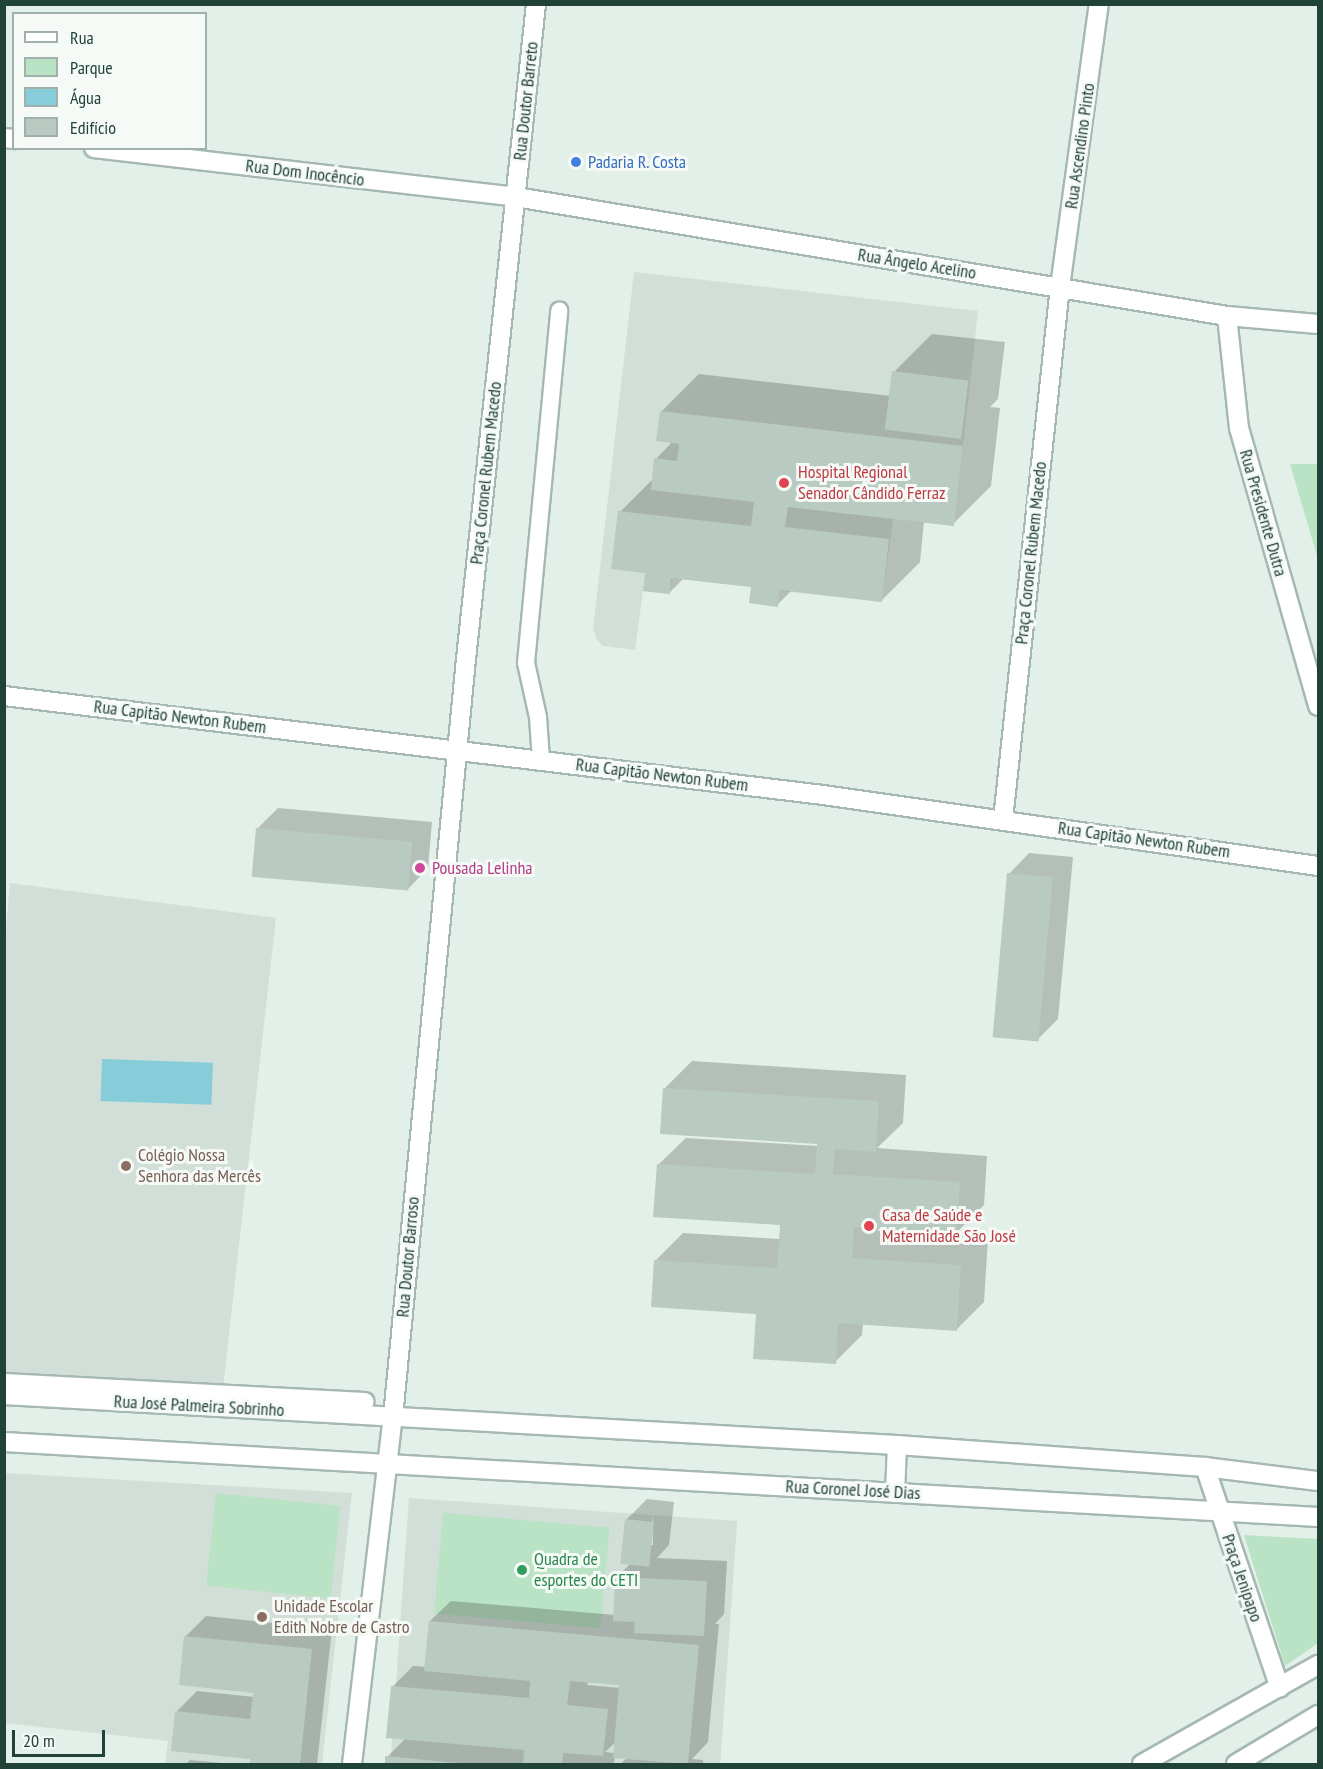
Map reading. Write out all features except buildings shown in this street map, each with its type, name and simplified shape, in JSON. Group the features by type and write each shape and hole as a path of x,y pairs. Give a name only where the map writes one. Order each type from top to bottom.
{"street":[{"name":"Rua Doutor Barreto","path":"516,197 536,4"},
{"name":"Rua Ascendino Pinto","path":"1060,287 1099,4"},
{"name":"Rua Dom Inocêncio","path":"111,150 516,197"},
{"name":"Rua Ângelo Acelino","path":"516,197 1227,316 1318,324"},
{"name":"Praça Coronel Rubem Macedo","path":"457,749 516,197"},
{"name":"Praça Coronel Rubem Macedo","path":"1002,820 1060,287"},
{"name":"Rua Presidente Dutra","path":"1227,316 1239,428 1318,706"},
{"name":"Rua Capitão Newton Rubem","path":"4,696 457,749 1002,820 1318,866"},
{"name":"Rua Doutor Barroso","path":"352,1764 388,1466 457,749"},
{"path":"4,1383 365,1402"},
{"name":"Rua José Palmeira Sobrinho","path":"4,1395 393,1417"},
{"path":"393,1417 897,1445 1205,1467 1318,1481"},
{"path":"4,1442 388,1466"},
{"path":"894,1492 897,1445"},
{"name":"Rua Coronel José Dias","path":"388,1466 1318,1516"},
{"name":"Praça Jenipapo","path":"1205,1467 1280,1688"},
{"path":"1142,1764 1174,1757 1318,1665"},
{"path":"1236,1764 1318,1715"}],"lane":[{"path":"541,760 538,717 526,663 559,311"}],"shaded area":[{"name":"Hospital Regional Senador Cândido Ferraz","path":"634,272 978,311 954,526 893,519 882,602 780,591 778,607 749,603 751,587 672,578 670,594 643,591 635,650 603,646 597,640 593,629"},
{"name":"Colégio Nossa Senhora das Mercês","path":"10,883 276,918 223,1387 5,1377 4,954"},
{"path":"4,1473 352,1493 322,1764 165,1764 168,1741 5,1723"},
{"path":"409,1498 737,1521 720,1764 390,1764"}],"green space":[{"path":"1290,464 1318,464 1318,559"},
{"path":"216,1493 340,1506 331,1599 206,1585"},
{"name":"Quadra de esportes do CETI","path":"443,1513 609,1528 601,1628 434,1614"},
{"path":"1244,1535 1318,1539 1318,1643 1285,1666"}],"water":[{"path":"102,1059 213,1063 211,1105 101,1101"}],"place":[{"name":"Padaria R. Costa","path":"576,162"},
{"name":"Hospital Regional Senador Cândido Ferraz","path":"784,483"},
{"name":"Pousada Lelinha","path":"420,868"},
{"name":"Colégio Nossa Senhora das Mercês","path":"126,1166"},
{"name":"Casa de Saúde e Maternidade São José","path":"869,1226"},
{"name":"Quadra de esportes do CETI","path":"522,1570"},
{"name":"Unidade Escolar Edith Nobre de Castro","path":"262,1617"}]}
